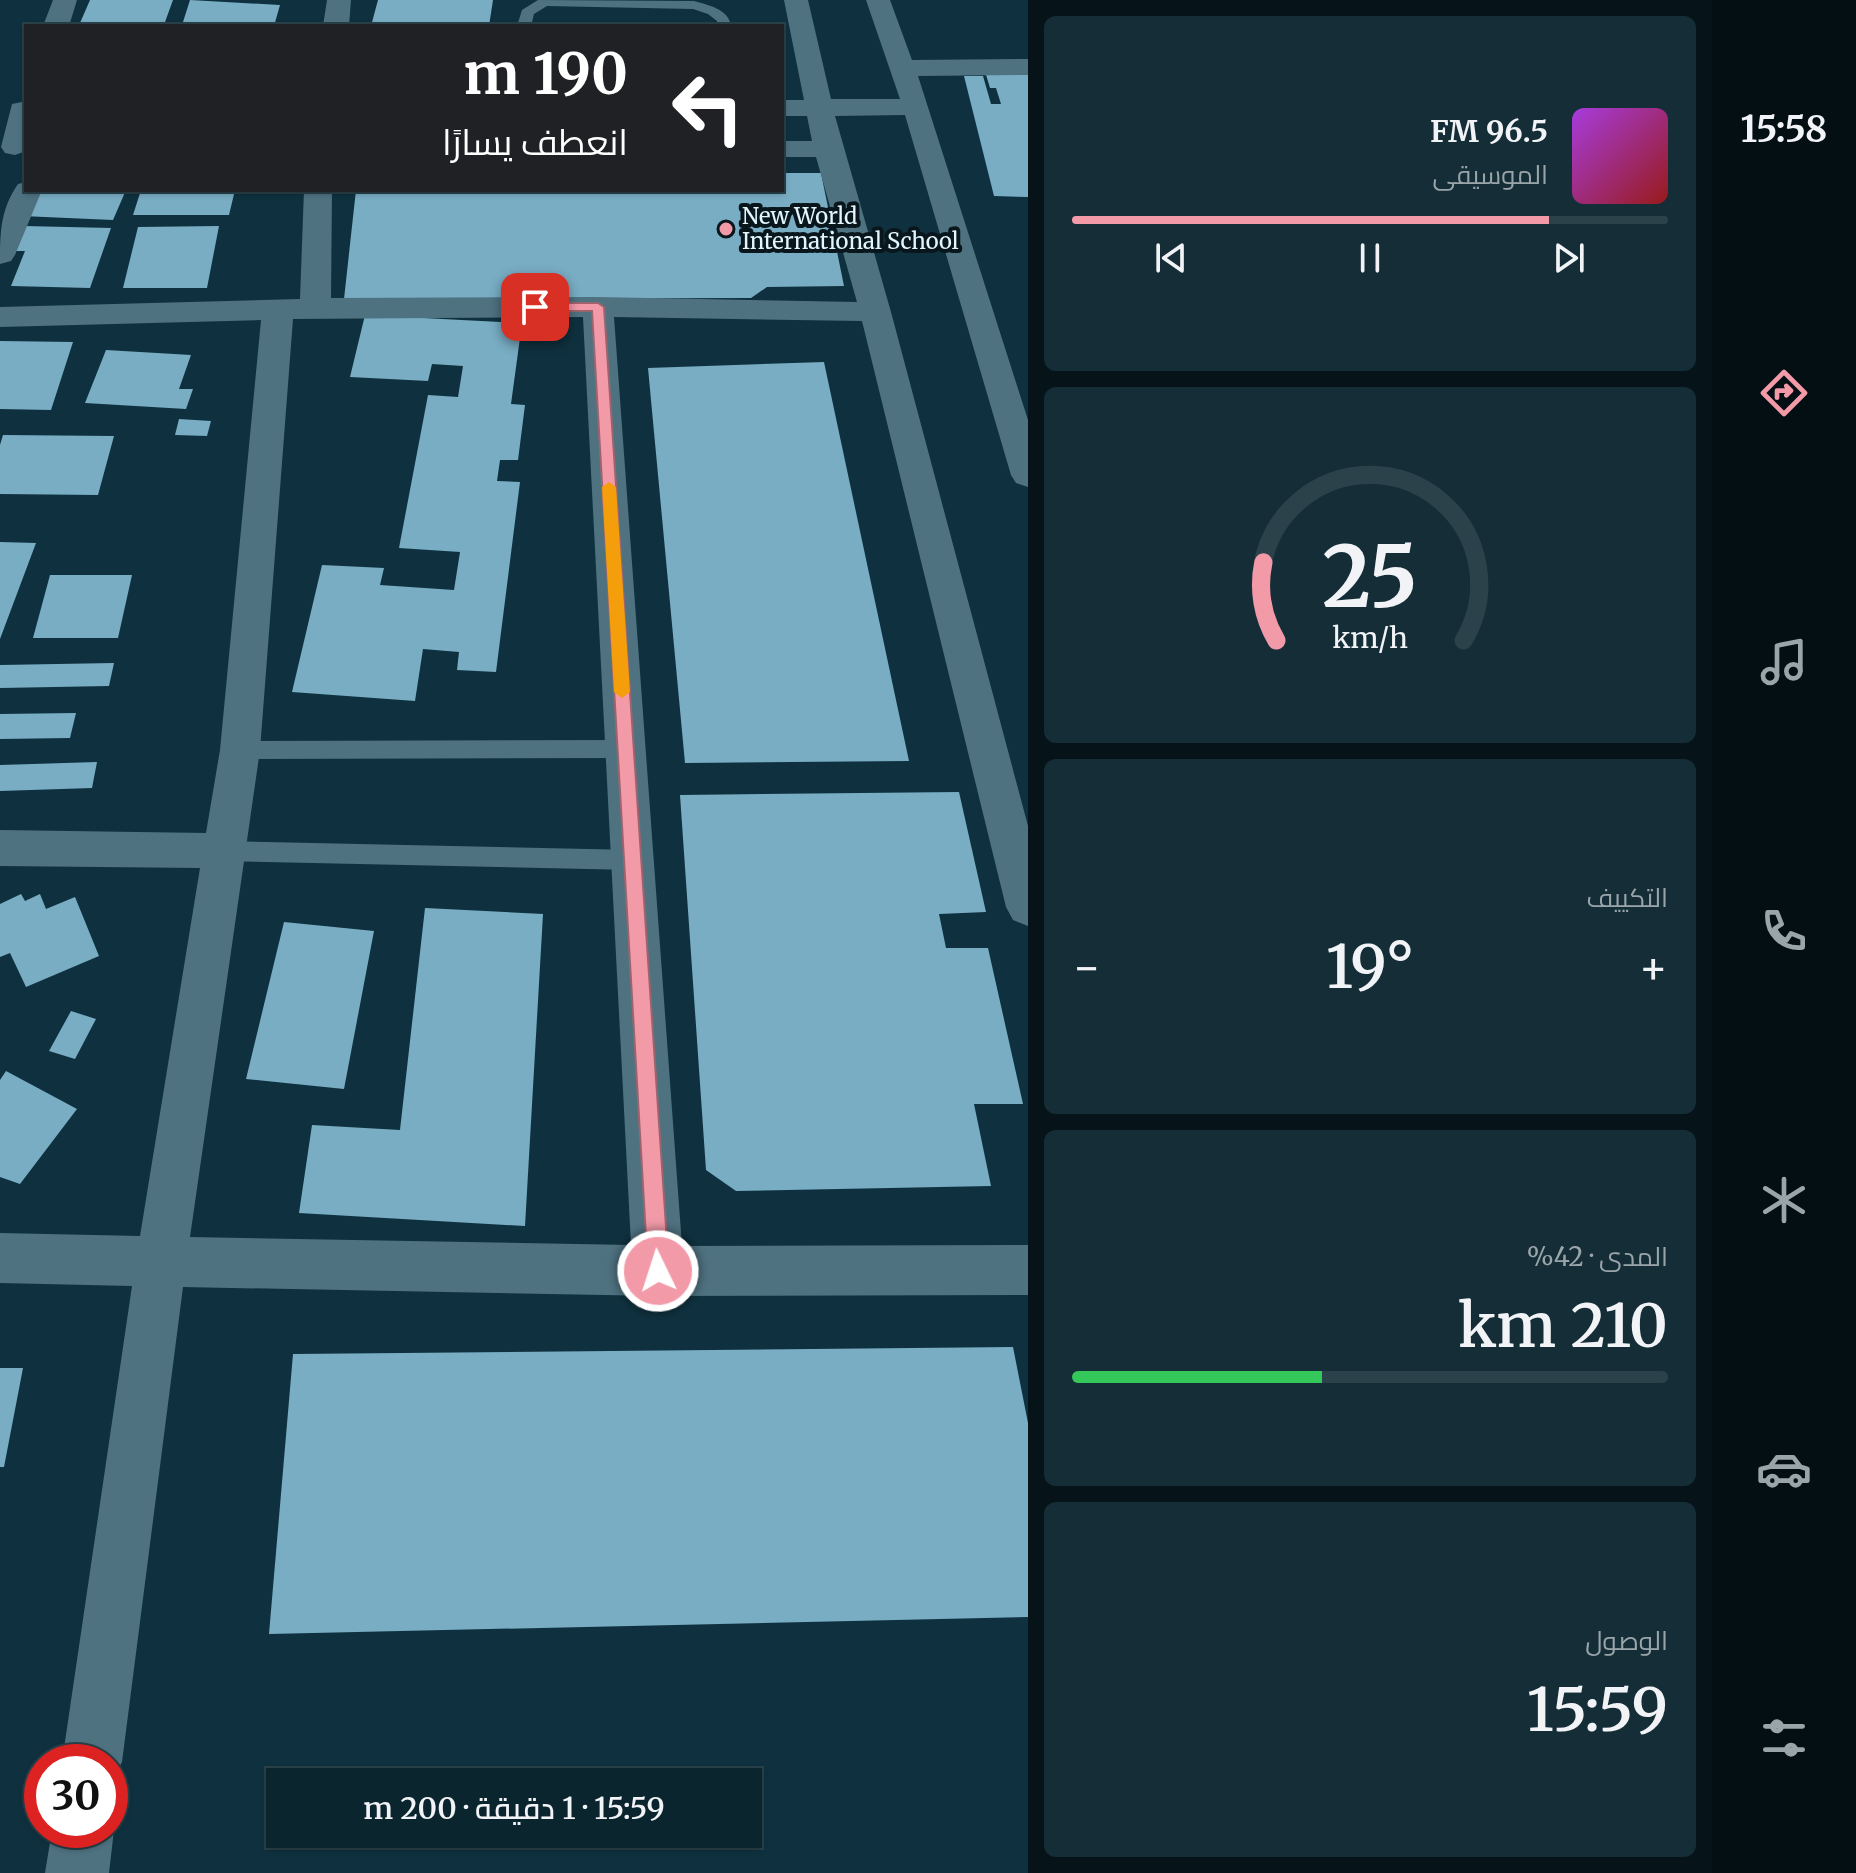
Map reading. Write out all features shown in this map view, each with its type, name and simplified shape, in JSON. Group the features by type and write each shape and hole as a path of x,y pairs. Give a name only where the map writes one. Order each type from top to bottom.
{"street":[{"path":"57,24 65,0"},
{"path":"336,24 339,0"},
{"path":"796,0 828,149 875,312 1028,907"},
{"path":"878,0 916,107 1028,475"},
{"path":"901,68 1028,67"},
{"path":"784,108 916,107"},
{"path":"14,147 16,110"},
{"path":"784,149 828,149"},
{"path":"0,255 27,192"},
{"path":"94,1744 161,1261 240,750 297,309 318,192"},
{"path":"0,317 297,309 598,307 875,312"},
{"path":"598,307 658,1271"},
{"path":"0,848 222,851"},
{"path":"0,1258 658,1271 1028,1270"},
{"path":"77,1873 80,1848"}],"lane":[{"path":"524,24 524,16 531,6 546,2 694,5 713,11 724,20 724,24"},
{"path":"240,750 626,749"},
{"path":"222,851 633,860"}],"building":[{"path":"90,0 173,0 165,22 183,22 190,0 280,5 275,24 80,23"},
{"path":"378,0 493,0 489,24 372,24"},
{"path":"984,68 1028,69 1028,197 994,196 964,76 983,76 991,104 1001,104 996,88 990,88"},
{"path":"784,173 821,173 844,286 767,287 751,298 344,299 356,192 784,192"},
{"path":"33,192 125,192 113,220 22,216"},
{"path":"140,192 235,192 229,215 133,215"},
{"path":"24,226 111,228 90,288 11,286 25,251 13,251"},
{"path":"219,226 207,288 123,288 138,227"},
{"path":"365,315 522,323 511,404 525,405 518,460 500,460 497,481 520,482 496,672 457,670 459,652 423,649 415,701 292,692 322,565 384,568 380,585 454,590 460,552 399,548 428,395 458,397 463,366 432,364 428,381 350,377"},
{"path":"0,341 73,342 51,410 0,409"},
{"path":"106,350 191,355 179,389 193,389 186,409 85,403"},
{"path":"824,362 909,761 685,763 648,368"},
{"path":"179,419 211,421 207,436 175,435"},
{"path":"3,435 114,436 98,495 0,494 0,445"},
{"path":"0,542 36,543 0,639"},
{"path":"50,575 132,575 118,638 33,638"},
{"path":"114,663 109,686 0,688 0,665"},
{"path":"76,713 70,738 0,739 0,714"},
{"path":"97,762 92,788 0,791 0,765"},
{"path":"959,792 986,912 939,914 946,948 988,948 1023,1104 974,1104 991,1186 736,1191 706,1170 680,795"},
{"path":"21,894 25,901 40,894 46,909 75,897 99,956 26,987 10,953 0,957 0,904"},
{"path":"425,908 543,914 525,1226 299,1213 312,1125 400,1130"},
{"path":"284,922 374,931 344,1089 246,1079"},
{"path":"71,1011 96,1019 75,1059 49,1051"},
{"path":"6,1071 77,1109 20,1184 0,1177 0,1080"},
{"path":"1013,1347 1028,1423 1028,1617 269,1634 293,1354"},
{"path":"0,1368 23,1368 4,1467 0,1467"}],"slow traffic":[{"path":"609,487 622,692"}],"place":[{"name":"New World International School","path":"726,229"}],"route":[{"path":"535,307 598,307 658,1271"}]}
